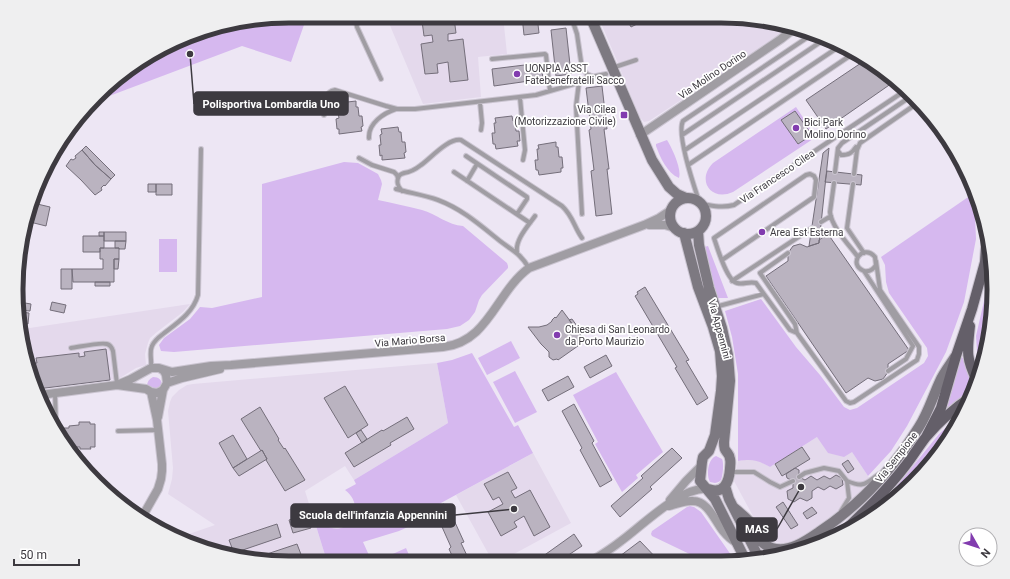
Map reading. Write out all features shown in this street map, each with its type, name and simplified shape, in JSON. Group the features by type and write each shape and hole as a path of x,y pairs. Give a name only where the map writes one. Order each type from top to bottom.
{"main road":[{"path":"926,437 941,408 985,259"},
{"path":"972,308 967,352 974,373"},
{"name":"Via Sempione","path":"861,516 884,492 926,437 961,404"}],"street":[{"path":"592,23 609,71 652,160 666,183 677,194 686,198"},
{"name":"Via Molino Dorino","path":"640,135 789,32"},
{"path":"666,183 672,210"},
{"path":"686,198 692,198 700,203 704,208 706,217 703,226 692,234 678,231 671,221 670,214 675,204 686,198"},
{"name":"Via Mario Borsa","path":"45,395 117,385 131,380 152,368 172,372 215,366 457,345 477,332 507,290 521,274 529,268 644,225 672,210"},
{"name":"Via Mario Borsa","path":"644,225 660,224 675,228"},
{"name":"Via Appennini","path":"662,508 689,492 703,489 717,491 725,486 729,481 730,458 724,447 724,437 729,396 730,367 725,342 709,288 699,245 698,231"},
{"name":"Via Appennini","path":"684,233 698,287 713,326 720,351 722,376 719,408 714,435 709,450 703,457 700,481 708,489 718,504 742,555"},
{"path":"799,544 844,514 873,488 894,463 920,426 941,380 956,356"},
{"name":"Via Mario Borsa","path":"117,385 157,393 165,386 182,378 210,372 231,365"},
{"path":"144,513 158,488 161,479 162,464 157,420 148,391 142,384 144,373 152,368 164,371 166,375 157,420"},
{"path":"709,450 717,448 726,451"},
{"name":"Via Appennini","path":"599,556 620,542 662,508 701,466"},
{"path":"725,486 727,495 757,554"},
{"name":"Via Appennini","path":"662,508 688,501 699,502 708,510 722,531 737,543"},
{"path":"733,507 746,518 763,543 772,548 782,549"},
{"path":"753,546 759,553"}],"lane":[{"path":"356,23 358,30 381,79"},
{"path":"573,23 577,34 582,68 586,74 592,76"},
{"path":"700,203 688,165 682,135 682,124 686,119 807,37"},
{"path":"682,135 820,42"},
{"path":"685,150 836,49"},
{"path":"492,59 545,54 550,91"},
{"path":"688,165 849,56"},
{"path":"369,138 369,130 374,123 387,112 397,109 415,109 536,95 579,82 586,78 609,71 636,60"},
{"path":"579,82 576,106 582,214"},
{"path":"324,115 327,96 332,90 397,109"},
{"name":"Via Francesco Cilea","path":"700,203 710,206 723,207 737,203 901,93"},
{"path":"520,98 525,150 523,160"},
{"path":"835,172 838,148 842,143 907,99"},
{"path":"480,102 482,123 481,130"},
{"path":"838,151 841,155 848,155 853,152 860,143 913,106"},
{"path":"398,178 401,174 411,172 418,168 447,144 455,140 461,140 562,206 572,218 577,232 582,238"},
{"path":"854,174 857,150 860,143"},
{"path":"152,368 151,347 158,338 191,310 198,295 201,149"},
{"path":"466,156 527,197 517,214"},
{"path":"359,158 372,165 394,172 397,175 398,185 402,191"},
{"path":"466,181 477,164"},
{"path":"454,172 530,222"},
{"path":"722,260 814,197 816,180 814,176 810,174 806,175 714,238 722,260 728,275 732,281 737,284 756,283 790,330 797,333"},
{"path":"834,182 830,212 831,216 835,225 858,257"},
{"path":"788,253 760,273 795,324 797,333 846,401 850,403 854,402 917,360 920,354 919,347 880,290 875,257 864,252 847,228 853,184"},
{"path":"396,189 438,200 458,209 517,253 529,268"},
{"path":"517,253 518,242 534,216"},
{"path":"821,222 831,216"},
{"path":"732,281 812,228"},
{"path":"864,252 858,257 857,266 864,272 913,346 906,359 888,371"},
{"path":"864,272 874,268 876,261"},
{"path":"715,307 764,294"},
{"path":"71,348 102,344 108,344 111,346 113,351 117,385"},
{"path":"55,393 56,417"},
{"path":"118,431 158,430"},
{"path":"799,477 805,472 824,468 839,471 847,481 856,485 865,485 894,463"},
{"path":"730,472 754,472 780,487 793,481"},
{"path":"831,524 849,498 847,481"}],"shaded area":[{"path":"305,23 291,62 242,46 104,98 141,68 172,50 204,37 255,25"},
{"path":"389,23 504,23 507,54 478,57 481,97 423,104"},
{"path":"601,23 720,23 755,25 785,31 649,121 644,122 639,116"},
{"path":"796,107 816,137 733,192 718,194 708,188 706,176 713,163"},
{"path":"667,140 678,164 680,174 679,178 668,169 656,146 656,144"},
{"path":"344,162 358,163 378,174 382,184 378,200 422,210 452,224 463,226 507,263 508,268 482,295 475,312 469,320 460,326 447,329 174,352 161,351 159,345 164,338 190,319 200,307 212,308 262,297 262,184"},
{"path":"970,196 975,210 976,239 964,302 946,352 907,426 891,451 868,476 852,452 844,457 828,453 817,437 770,467 755,461 738,461 738,374 732,337 725,311 761,299 796,347 820,375 844,407 850,410 857,408 924,363 928,356 927,348 889,293 886,282 885,265 881,257"},
{"path":"159,239 177,239 177,272 159,272"},
{"path":"708,246 728,298 715,298 704,247"},
{"path":"987,288 985,324 979,356 976,336"},
{"path":"190,304 183,312 150,338 145,354 146,365 136,368 120,378 115,379 42,388 32,358 26,329"},
{"path":"511,341 520,358 487,375 478,358"},
{"path":"472,353 514,427 518,425 533,453 428,510 430,517 399,531 363,542 369,556 321,556 325,555 312,513 323,524 333,528 342,528 349,523 354,516 355,507 352,498 345,490 356,484 354,480 448,423 437,363 452,360"},
{"path":"961,357 963,358 971,381 965,395 945,409"},
{"path":"437,363 448,423 354,480 345,466 305,491 325,555 290,556 255,554 221,547 190,537 189,534 215,525 168,494 173,468 168,411 170,402 172,397 179,390 187,385"},
{"path":"515,371 537,412 515,423 493,382"},
{"path":"616,372 663,452 636,475 638,478 622,492 595,444 598,442 573,395"},
{"path":"153,377 158,378 161,381 162,386 158,391 147,386 148,381"},
{"path":"951,423 932,452 909,478 891,494 891,493 939,434"},
{"path":"817,437 852,452 872,482 836,516 792,543 786,544 766,540 734,481 738,461 750,459 760,461 770,467"},
{"path":"533,453 571,523 510,556 490,556 456,495"},
{"path":"716,456 722,459 723,469 721,480 715,483 710,482 708,472 710,462"},
{"path":"687,507 694,507 701,512 731,555 694,556 652,536 652,531"},
{"path":"406,548 409,556 388,556"}],"building":[{"path":"422,23 455,23 456,33 448,34 448,41 463,39 468,80 450,82 448,62 437,64 438,73 425,74 421,44 433,42 432,35 424,36"},
{"path":"523,23 538,23 539,33 524,35"},
{"path":"629,23 639,23 631,27"},
{"path":"566,28 571,74 556,76 551,30"},
{"name":"UONPIA ASST Fatebenefratelli Sacco","path":"541,63 543,79 494,86 492,69"},
{"path":"861,63 890,84 826,129 806,100"},
{"path":"602,86 607,129 604,129 609,169 607,169 612,214 596,216 591,171 594,170 589,130 591,129 586,88"},
{"path":"356,101 359,116 362,116 362,131 339,134 336,119 339,118 337,108 339,108 339,103"},
{"name":"Bici Park Molino Dorino","path":"795,111 812,135 798,144 781,120"},
{"path":"512,116 513,121 515,121 516,131 519,131 520,141 517,141 518,146 496,149 495,144 493,144 492,133 495,133 495,118"},
{"path":"398,127 399,132 401,132 402,142 405,142 405,158 382,160 379,145 381,145 381,129"},
{"path":"556,142 559,157 562,157 563,168 561,168 561,172 539,175 538,170 536,170 535,160 538,160 538,145"},
{"path":"86,146 115,175 111,179 95,165 82,150"},
{"path":"829,148 819,243 809,246 823,153"},
{"path":"82,150 95,165 111,179 101,188 102,190 95,195 66,166 71,159 73,160 76,158 75,156"},
{"path":"827,171 862,175 861,185 825,182"},
{"path":"148,184 156,184 156,192 148,192"},
{"path":"156,184 172,184 172,195 156,195"},
{"path":"37,204 50,207 46,226 32,222"},
{"path":"99,232 104,232 104,236 99,236"},
{"path":"104,232 126,232 126,241 104,241"},
{"path":"828,234 909,350 888,364 888,372 883,379 875,381 868,378 846,393 766,276 788,261 788,253 793,246 800,244 807,247 819,243 819,240"},
{"path":"83,236 104,236 104,248 100,248 100,252 83,252"},
{"path":"115,241 126,241 125,249 115,248"},
{"path":"100,248 119,248 119,259 114,259 114,282 73,282 72,269 103,269 103,259 100,259"},
{"path":"114,259 119,259 118,269 114,269"},
{"path":"61,269 72,269 72,289 61,289"},
{"path":"95,282 110,282 110,286 95,286"},
{"path":"645,287 689,360 686,361 708,398 697,405 675,368 677,367 635,296 638,294 637,292"},
{"path":"52,302 66,305 64,313 50,310"},
{"path":"24,303 31,304 30,311 24,310"},
{"name":"Chiesa di San Leonardo da Porto Maurizio","path":"562,310 585,341 558,360 553,360 549,357 549,352 528,327 547,325 555,317 556,318"},
{"path":"24,312 29,313 28,324 25,323"},
{"path":"572,319 577,326 575,328 569,320"},
{"path":"106,349 110,380 42,388 33,363 37,363 36,358 79,353 79,357 85,356 84,352"},
{"path":"606,355 612,366 590,378 584,367"},
{"path":"568,376 574,387 548,401 542,390"},
{"path":"345,386 368,425 348,438 324,398"},
{"path":"574,404 594,441 592,443 612,480 600,487 580,450 582,448 562,411"},
{"path":"260,407 279,439 278,440 284,449 285,448 305,480 285,491 266,460 267,459 262,450 261,451 241,419"},
{"path":"407,417 414,429 390,443 391,445 354,467 345,453 382,430 383,431"},
{"path":"79,422 90,422 90,424 95,424 95,447 90,447 91,449 80,449 80,447 74,447 64,432 64,428 79,425"},
{"path":"361,430 367,439 362,443 356,433"},
{"path":"233,435 247,459 233,468 219,443"},
{"path":"802,447 810,459 782,476 775,464"},
{"path":"672,448 682,458 650,487 652,489 620,517 611,506 643,478 641,476"},
{"path":"262,450 267,459 239,476 233,468"},
{"path":"848,460 854,469 848,473 842,464"},
{"path":"795,468 799,470 799,477 805,480 811,476 817,480 824,476 830,479 836,475 842,478 843,485 836,489 830,486 824,490 818,487 812,491 812,498 807,501 800,498 794,502 788,499 787,491 793,488 793,481 787,478 786,474"},
{"path":"508,472 517,488 511,491 515,498 530,490 550,527 534,536 524,516 514,522 517,527 501,536 488,512 503,504 499,497 493,500 484,484"},
{"path":"783,502 798,525 791,529 776,507"},
{"path":"444,504 445,508 448,507 464,542 461,543 467,556 452,556 449,549 451,547 434,509"},
{"path":"812,507 817,513 807,519 803,513"},
{"path":"307,514 311,528 293,533 289,520"},
{"path":"277,524 281,537 239,551 233,550 229,540"},
{"path":"574,534 582,546 567,556 543,556"},
{"path":"640,541 654,556 620,556"},
{"path":"297,544 302,556 272,555 267,554"}],"place":[{"name":"Polisportiva Lombardia Uno","path":"190,54"},
{"name":"UONPIA ASST Fatebenefratelli Sacco","path":"517,74"},
{"name":"Via Cilea (Motorizzazione Civile)","path":"624,115"},
{"name":"Bici Park Molino Dorino","path":"796,128"},
{"name":"Area Est Esterna","path":"762,232"},
{"name":"Chiesa di San Leonardo da Porto Maurizio","path":"557,335"},
{"name":"MAS","path":"801,487"},
{"name":"Scuola dell'infanzia Appennini","path":"514,509"}]}
